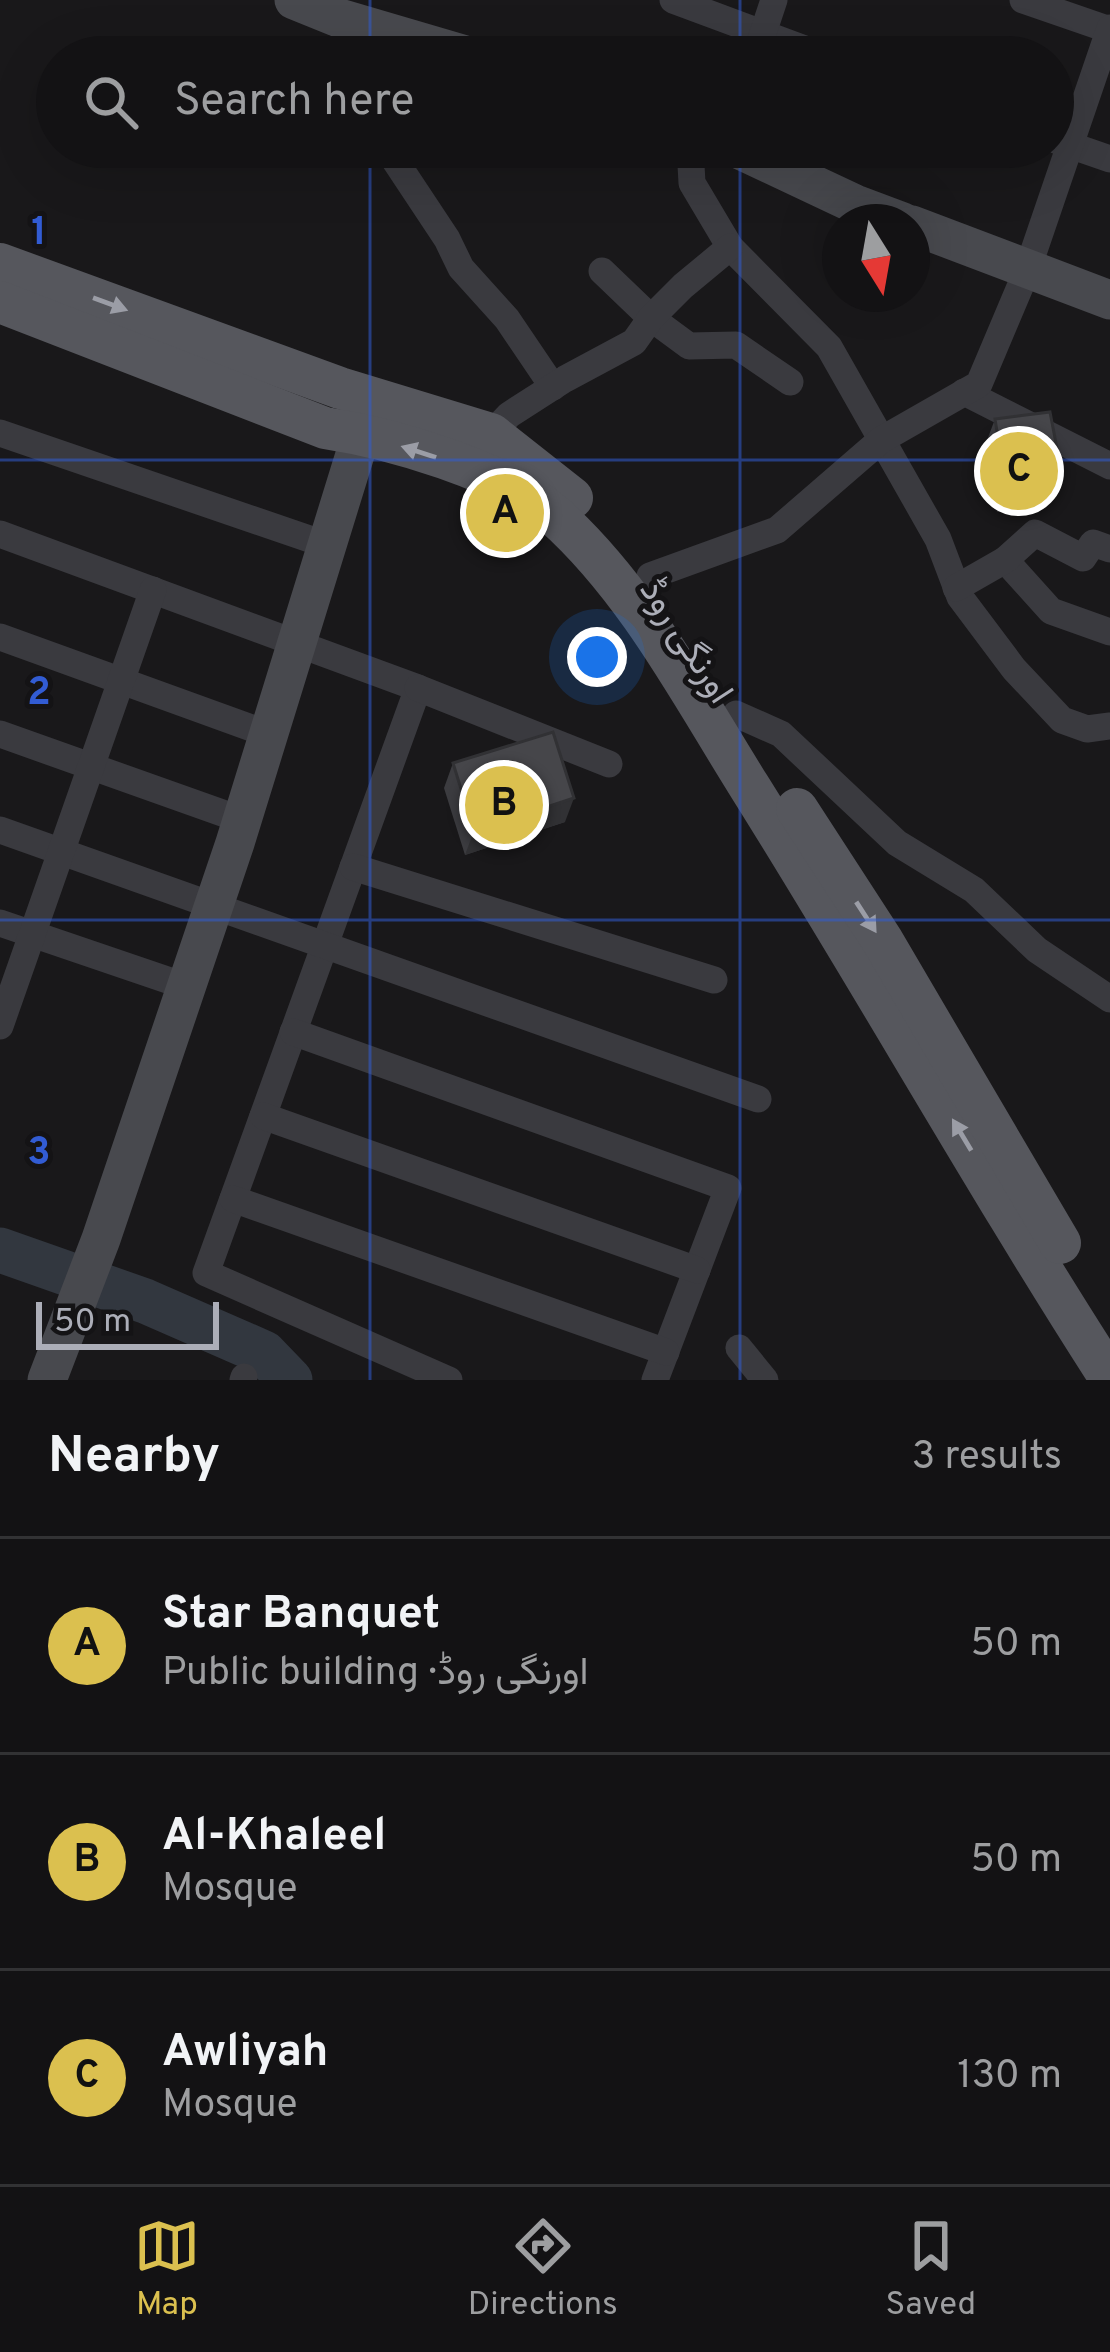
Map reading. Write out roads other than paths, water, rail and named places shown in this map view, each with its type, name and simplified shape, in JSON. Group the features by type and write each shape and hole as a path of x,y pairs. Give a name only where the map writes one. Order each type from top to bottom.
{"main road":[{"path":"294,0 399,17 434,36"},
{"path":"779,168 855,204"},
{"path":"930,232 1110,300"},
{"name":"اورنگی روڈ","path":"0,264 352,420"},
{"name":"اورنگی روڈ","path":"0,302 352,420 491,434 571,497 650,576 882,940 1110,1327"},
{"path":"47,1380 101,1239 242,820 327,545 352,420 494,476 550,512 626,589 1110,1378"}],"street":[{"path":"673,0 741,36"},
{"path":"761,36 774,0"},
{"path":"1023,0 1110,30 1074,114"},
{"path":"1074,146 1110,160"},
{"path":"400,168 461,268 507,320 553,387"},
{"path":"691,168 692,183 730,247 829,347 938,539 956,588 1014,669 1062,720 1087,729 1110,726"},
{"path":"650,576 777,530 881,440 979,383 1028,268 1055,168"},
{"path":"491,434 553,387 634,342 651,318 730,247"},
{"path":"602,271 651,318 689,346 736,345 790,382"},
{"path":"964,392 1110,466"},
{"path":"0,433 327,545"},
{"path":"956,588 1005,560 1035,533 1083,558 1093,543 1110,550"},
{"path":"0,534 418,688 609,764"},
{"path":"1005,560 1052,611 1110,632"},
{"path":"0,1026 153,590"},
{"path":"0,637 268,734"},
{"path":"418,688 206,1273 448,1380"},
{"path":"736,714 781,734 897,844 974,890 1037,950 1110,999"},
{"path":"0,734 242,820"},
{"path":"0,830 758,1100"},
{"path":"353,867 714,980"},
{"path":"0,923 185,986"},
{"path":"293,1032 728,1188 655,1380"},
{"path":"262,1116 697,1270"},
{"path":"233,1198 666,1352"},
{"path":"739,1348 764,1380"}],"waterway":[{"path":"0,1250 145,1301 264,1353 290,1380"}],"place":[{"name":"Awliyah","path":"1019,471"},
{"name":"Star Banquet","path":"505,513"},
{"name":"Al-Khaleel","path":"504,805"}]}
